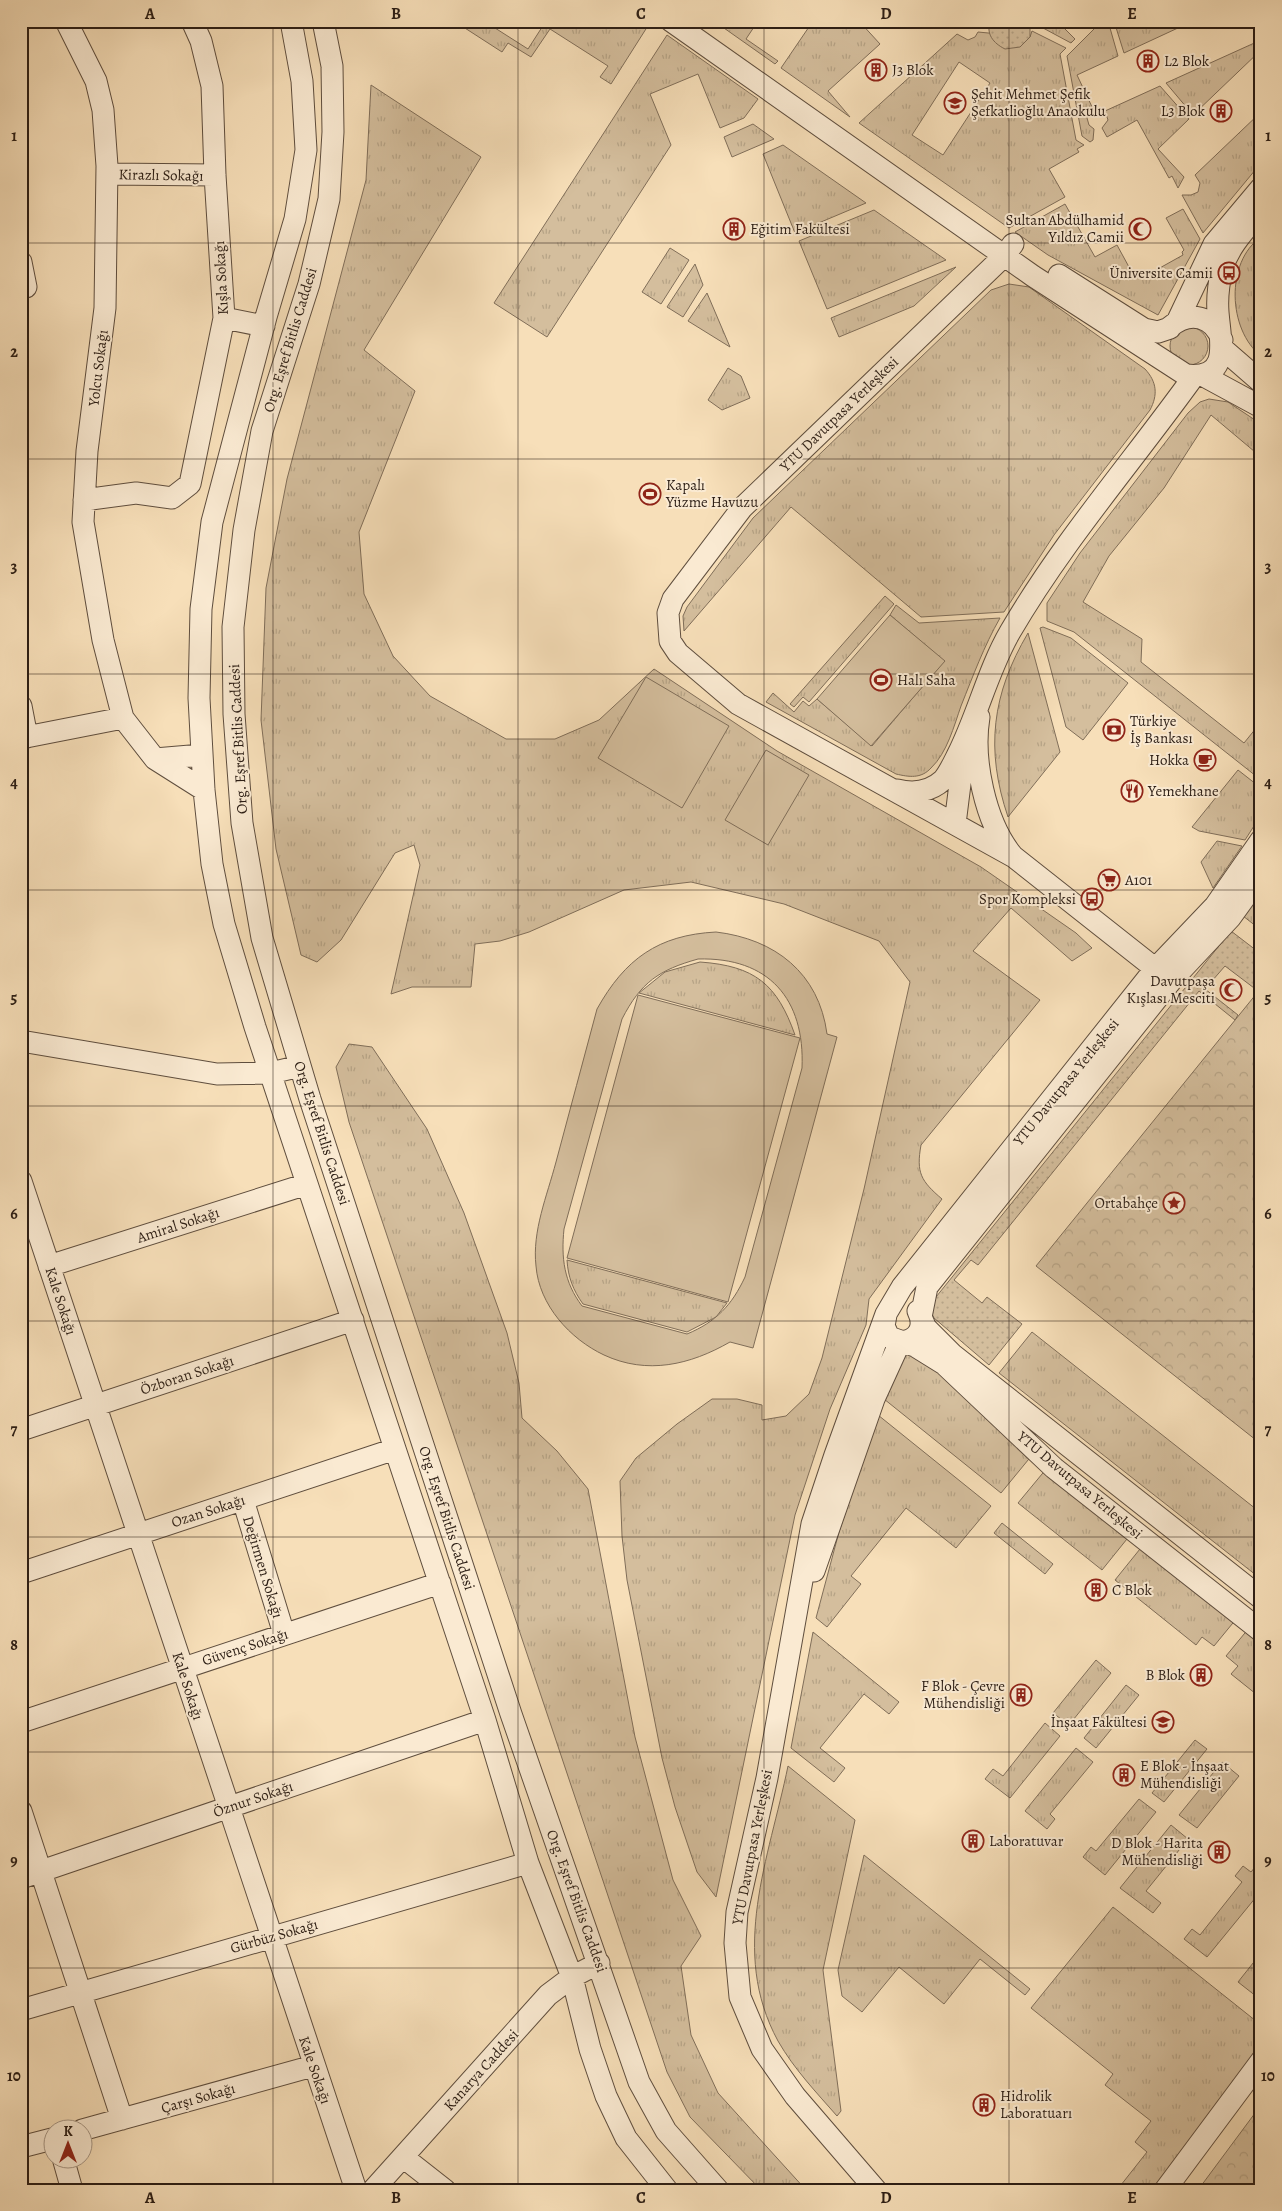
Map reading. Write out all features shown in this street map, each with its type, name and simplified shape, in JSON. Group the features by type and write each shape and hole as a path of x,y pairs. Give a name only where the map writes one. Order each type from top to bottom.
{"street":[{"name":"Yolcu Sokağı","path":"66,21 96,81 103,110 107,174 105,308 87,451 83,522 103,640 123,718"},
{"name":"Kışla Sokağı","path":"84,500 136,493 172,498 190,484 224,318 215,175 212,86 201,41 192,21"},
{"name":"Org. Eşref Bitlis Caddesi","path":"291,21 302,81 306,150 295,219 264,326 212,522 201,609 199,698 204,790 212,864 224,924 271,1073 485,1720 528,1863 572,1977 590,2049 606,2096 626,2138 666,2190"},
{"name":"Org. Eşref Bitlis Caddesi","path":"323,21 332,66 333,132 329,199 308,284 262,431 244,530 233,627 234,714 242,823 262,938 300,1066 511,1714 600,1964 639,2082 666,2131 718,2190"},
{"path":"671,21 1186,372 1261,407"},
{"path":"696,21 1009,250 1144,330 1158,332 1186,317 1205,319 1213,324 1223,345 1261,382"},
{"name":"Kirazlı Sokağı","path":"107,174 215,175"},
{"path":"1186,372 1163,347 1214,244 1261,188"},
{"path":"1223,345 1218,310 1222,270 1236,242 1261,211"},
{"name":"YTU Davutpasa Yerleşkesi","path":"1009,250 742,508 673,599 668,614 670,641 678,653 738,704 1014,857 1163,975"},
{"path":"21,262 26,286 21,288"},
{"path":"224,318 264,326"},
{"name":"YTU Davutpasa Yerleşkesi","path":"890,788 906,793 926,791 943,779 966,739 992,670 1015,623 1067,544 1159,425 1186,372 1216,365 1223,345"},
{"name":"YTU Davutpasa Yerleşkesi","path":"992,670 978,725 978,757 983,786 993,822 1003,844 1014,857"},
{"path":"21,706 24,737 123,718 155,759 204,790"},
{"name":"YTU Davutpasa Yerleşkesi","path":"955,824 966,739"},
{"path":"155,759 202,755"},
{"name":"YTU Davutpasa Yerleşkesi","path":"900,1342 913,1339 918,1335 922,1323 921,1317 927,1287 1215,906 1261,840"},
{"name":"YTU Davutpasa Yerleşkesi","path":"876,2190 777,2072 750,2024 740,1997 736,1970 734,1943 737,1912 767,1778 798,1612 812,1524 834,1455 886,1314 902,1287 1163,975 1230,918 1261,875"},
{"path":"21,1041 217,1074 271,1073 300,1066"},
{"name":"Kale Sokağı","path":"21,1181 313,2066 356,2190"},
{"name":"Amiral Sokağı","path":"49,1266 307,1184"},
{"name":"YTU Davutpasa Yerleşkesi","path":"1261,1598 952,1354 926,1328 921,1317 913,1307 901,1304 890,1309 886,1314 884,1320 886,1332 894,1340 914,1346 944,1364 1054,1468 1261,1631"},
{"name":"Özboran Sokağı","path":"21,1430 353,1320"},
{"name":"YTU Davutpasa Yerleşkesi","path":"798,1612 830,1530 874,1399 900,1342"},
{"name":"Ozan Sokağı","path":"21,1573 396,1450"},
{"name":"Değirmen Sokağı","path":"243,1500 284,1634"},
{"name":"Güvenç Sokağı","path":"21,1722 440,1583"},
{"name":"Öznur Sokağı","path":"31,1875 485,1720"},
{"path":"21,1811 31,1875 81,1992 122,2119"},
{"name":"Gürbüz Sokağı","path":"21,2010 528,1863"},
{"name":"Kanarya Caddesi","path":"373,2190 548,1995 572,1977 600,1964"},
{"path":"1165,2190 1261,2061"},
{"name":"Çarşı Sokağı","path":"92,2127 313,2066"},
{"path":"21,2146 42,2141"},
{"path":"402,2157 445,2190"},
{"path":"66,2168 72,2190"}],"green space":[{"path":"454,21 484,21 528,49 546,21 651,21 611,84 600,77 608,66 550,29 531,57 508,43 502,52"},
{"path":"714,21 758,21 746,39 778,61 775,64"},
{"path":"813,21 859,21 880,44 828,91 850,117 781,68"},
{"path":"990,21 1030,21 1030,37 1020,47 1005,49 991,38 989,30"},
{"path":"1030,21 1057,21 1075,39 1071,43"},
{"path":"1102,21 1108,21 1118,56 1077,75 1093,109 1087,118 1089,125 1094,129 1093,140 1090,142 1082,136 1067,56"},
{"path":"1114,21 1193,21 1124,53"},
{"path":"1032,31 1066,48 1060,54 1076,140 1084,145 1077,149 1079,152 1049,169 1065,197 1009,228 859,123 957,34 968,40 975,37 978,32 1030,37","holes":["959,62 990,83 943,155 912,135"]},
{"path":"667,35 758,99 744,118 720,128 698,74 650,94 671,145 547,337 494,303"},
{"path":"1261,40 1261,50 1193,115 1166,83"},
{"path":"371,85 481,157 364,350 415,391 359,532 364,594 393,656 430,696 506,739 555,739 599,720 654,669 777,751 981,867 1076,933 1092,948 1072,961 1011,908 973,951 1040,1000 921,1145 919,1163 922,1176 929,1187 942,1199 869,1299 866,1325 830,1409 795,1515 716,1897 697,1872 675,1807 662,1758 627,1580 622,1536 620,1481 636,1458 677,1424 712,1399 737,1399 762,1405 762,1420 786,1416 809,1394 822,1358 864,1189 910,982 879,941 784,904 691,882 624,890 529,932 500,941 475,944 471,987 412,987 391,994 420,865 414,845 395,853 341,940 317,962 301,955 276,849 261,720 266,588 287,479 366,180"},
{"path":"1160,86 1189,119 1158,149 1184,177 1178,188 1172,176 1169,178 1137,120 1107,137 1102,128 1108,120 1105,111"},
{"path":"1261,112 1261,163 1203,233 1182,195 1191,195 1198,192 1200,183 1195,175"},
{"path":"753,124 774,139 732,157 724,137"},
{"path":"783,145 866,203 795,233 763,154"},
{"path":"1065,204 1095,257 1117,245 1135,278 1138,276 1140,279 1183,255 1182,252 1184,250 1166,218 1183,209 1200,239 1158,315 1048,255 1015,232"},
{"path":"874,210 946,260 827,309 799,241"},
{"path":"1261,237 1261,356 1250,344 1242,330 1237,314 1235,296 1236,279 1241,262 1249,248"},
{"path":"670,248 689,260 661,304 642,292"},
{"path":"695,264 703,285 683,317 667,307"},
{"path":"956,267 914,306 839,337 831,318"},
{"path":"1009,284 1029,287 1145,369 1154,384 1155,394 1150,410 1054,535 1004,612 921,617 791,507 684,631 683,616 687,607 753,518 991,290"},
{"path":"707,293 730,347 688,321"},
{"path":"1189,327 1202,333 1208,346 1202,359 1189,365 1176,359 1170,346 1176,333"},
{"path":"728,368 741,376 750,398 722,410 708,400"},
{"path":"1209,399 1228,402 1261,424 1261,457 1211,415 1164,488 1109,556 1083,602 1142,639 1141,662 1244,743 1261,722 1261,780 1074,632 1047,621 1047,603 1080,553 1188,413 1200,402"},
{"path":"885,596 894,604 809,702 803,697 794,707 790,704"},
{"path":"896,605 919,623 1000,618 979,661 946,747 937,762 927,772 919,776 896,774 766,702 773,693 794,712 803,701 809,706 817,699 872,746 944,661 890,615"},
{"name":"Halı Saha","path":"890,615 945,661 871,746 817,699"},
{"path":"1043,627 1071,638 1128,683 1083,740 1066,727 1040,628"},
{"path":"1028,633 1060,752 1008,817 996,768 996,722 1006,678"},
{"path":"646,677 729,726 682,808 598,758"},
{"path":"766,750 809,775 768,845 725,820"},
{"path":"1238,770 1261,788 1261,815 1245,840 1199,831 1192,827"},
{"path":"1217,841 1242,846 1213,888 1201,862"},
{"path":"1261,891 1261,930 1243,916"},
{"path":"1231,931 1261,954 1261,988 1258,991 1225,966 1205,989 1238,1015 1235,1020 1199,991 978,1265 971,1260 954,1280 982,1303 987,1297 1022,1324 989,1365 934,1318 931,1312 936,1297"},
{"path":"716,932 737,936 757,942 775,951 791,963 804,977 815,993 827,1034 837,1037 753,1348 730,1342 699,1357 668,1365 636,1365 604,1355 591,1348 579,1340 558,1319 543,1294 538,1280 535,1253 536,1240 541,1214 597,1009 619,976 645,953 660,944 695,934","holes":["698,959 723,960 745,965 763,974 778,987 789,1003 797,1022 801,1043 802,1068 745,1277 735,1296 722,1312 706,1324 687,1334 582,1306 571,1288 565,1269 563,1250 564,1229 622,1019 629,1006 652,979 672,968"]},
{"path":"700,962 736,968 749,973 761,981 772,991 780,1003 795,1035 639,993 665,972"},
{"name":"Ortabahçe","path":"1261,988 1261,1444 1036,1266"},
{"path":"638,995 800,1038 728,1302 567,1258"},
{"path":"349,1044 372,1047 427,1129 464,1213 507,1333 519,1383 522,1418 557,1451 588,1489 635,1737 673,1880 701,1936 681,1966 691,2035 718,2093 806,2190 761,2190 690,2117 667,2072 349,1122 336,1067"},
{"path":"567,1260 727,1303 716,1317 687,1332 583,1304 576,1294 572,1283"},
{"path":"1032,1332 1261,1513 1261,1579 999,1373"},
{"path":"905,1350 941,1368 1033,1454 1001,1493 884,1399"},
{"path":"878,1415 991,1506 956,1548 906,1508 851,1576 861,1584 827,1627 816,1618 839,1532"},
{"path":"1047,1468 1131,1534 1102,1570 1018,1503"},
{"path":"1002,1523 1053,1564 1045,1574 994,1533"},
{"path":"1144,1544 1237,1618 1214,1646 1202,1637 1196,1645 1115,1580"},
{"path":"1249,1628 1261,1637 1261,1698 1231,1674 1238,1666 1226,1656"},
{"path":"813,1632 899,1702 889,1714 864,1694 820,1748 845,1768 834,1782 791,1748"},
{"path":"1096,1660 1111,1673 1069,1725 1053,1713"},
{"path":"1126,1685 1139,1695 1096,1748 1084,1738"},
{"path":"1045,1723 1060,1736 1010,1798 985,1779 993,1769 1003,1776"},
{"path":"1195,1740 1207,1749 1164,1802 1152,1793"},
{"path":"1076,1748 1093,1762 1050,1814 1055,1819 1047,1829 1025,1811"},
{"path":"1222,1762 1239,1776 1197,1828 1179,1815"},
{"path":"788,1766 855,1820 823,1970 841,2111 837,2116 798,2071 778,2041 764,2007 756,1973 755,1939 758,1905 764,1870"},
{"path":"1139,1799 1156,1812 1105,1875 1083,1857 1091,1847 1096,1851"},
{"path":"1171,1825 1188,1839 1146,1891 1161,1903 1153,1913 1120,1888"},
{"path":"864,1855 1030,1989 1025,1995 980,1959 944,2004 899,1967 862,2012 842,1996 838,1970"},
{"path":"1261,1860 1261,1891 1207,1957 1184,1939 1192,1929 1200,1935 1242,1882 1235,1876 1243,1866 1251,1872"},
{"path":"1113,1907 1261,2025 1261,2050 1157,2190 1117,2190 1147,2152 1135,2142 1151,2121 1105,2085 1113,2074 1031,2008"},
{"path":"1261,1953 1261,2000 1238,1982"},
{"path":"1261,2105 1261,2190 1198,2190"}],"place":[{"name":"L2 Blok","path":"1148,61"},
{"name":"J3 Blok","path":"876,70"},
{"name":"Şehit Mehmet Şefik Şefkatlioğlu Anaokulu","path":"955,103"},
{"name":"L3 Blok","path":"1221,111"},
{"name":"Eğitim Fakültesi","path":"734,229"},
{"name":"Sultan Abdülhamid Yıldız Camii","path":"1140,229"},
{"name":"Üniversite Camii","path":"1229,273"},
{"name":"Kapalı Yüzme Havuzu","path":"650,494"},
{"name":"Halı Saha","path":"881,680"},
{"name":"Türkiye İş Bankası","path":"1114,730"},
{"name":"Hokka","path":"1205,760"},
{"name":"Yemekhane","path":"1132,791"},
{"name":"A101","path":"1109,880"},
{"name":"Spor Kompleksi","path":"1092,899"},
{"name":"Davutpaşa Kışlası Mesciti","path":"1231,990"},
{"name":"Ortabahçe","path":"1174,1203"},
{"name":"C Blok","path":"1096,1590"},
{"name":"B Blok","path":"1201,1675"},
{"name":"F Blok - Çevre Mühendisliği","path":"1021,1695"},
{"name":"İnşaat Fakültesi","path":"1163,1722"},
{"name":"E Blok - İnşaat Mühendisliği","path":"1124,1775"},
{"name":"Laboratuvar","path":"973,1841"},
{"name":"D Blok - Harita Mühendisliği","path":"1219,1852"},
{"name":"Hidrolik Laboratuarı","path":"984,2105"}]}
